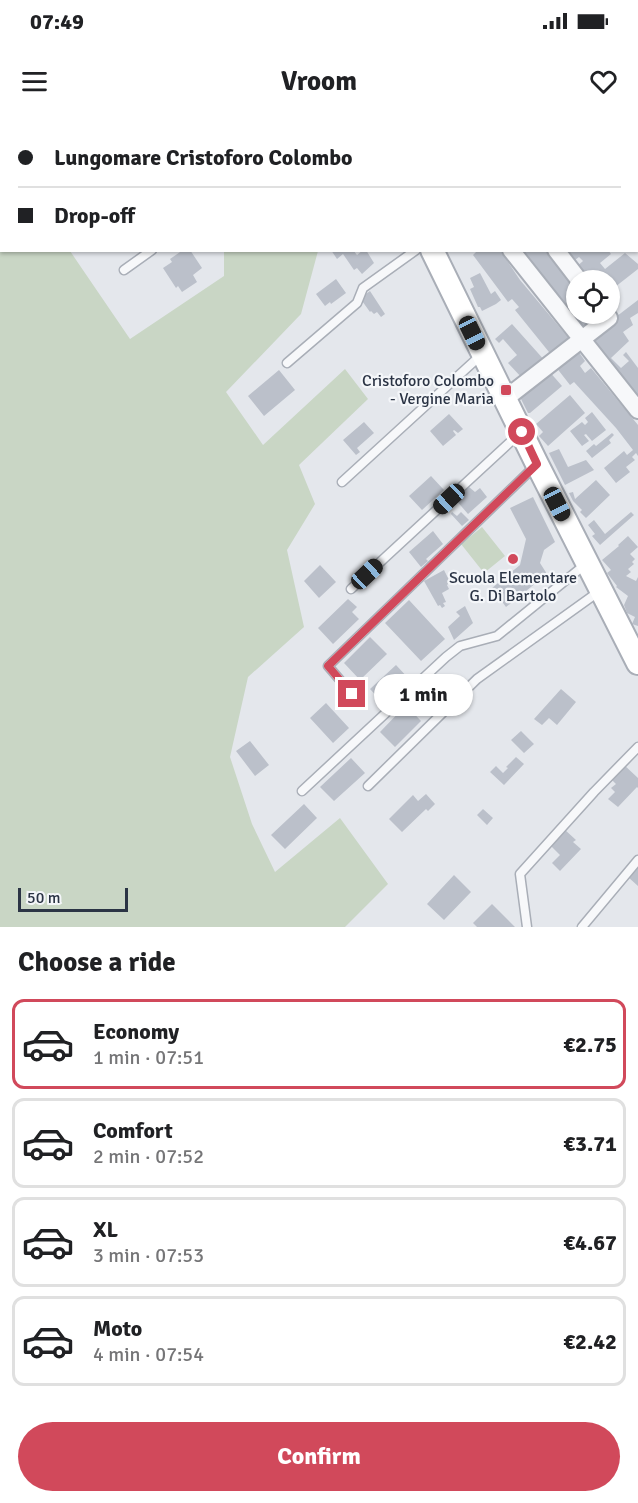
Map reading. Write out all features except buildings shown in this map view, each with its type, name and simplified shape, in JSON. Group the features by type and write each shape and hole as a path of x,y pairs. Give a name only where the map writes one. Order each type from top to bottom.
{"main road":[{"path":"433,252 638,663"}],"street":[{"path":"513,252 638,410"},
{"path":"558,252 571,270"},
{"path":"505,399 601,324"}],"lane":[{"path":"124,270 149,252"},
{"path":"287,363 357,303 363,288 413,252"},
{"path":"342,482 482,354"},
{"path":"351,589 522,432"},
{"path":"352,694 328,666 537,464"},
{"path":"302,791 453,651 460,646 497,636 588,563"},
{"path":"368,786 477,679 601,590"},
{"path":"527,927 520,874 638,747"},
{"path":"582,927 638,860"}],"green space":[{"path":"0,252 71,252 130,339 224,276 224,252 318,252 301,314 226,392 263,445 345,369 368,399 299,465 315,504 287,550 304,627 248,677 230,757 252,824 275,872 340,818 388,884 345,927 0,927"},
{"path":"482,527 505,556 484,573 461,544"}],"place":[{"name":"Cristoforo Colombo - Vergine Maria","path":"506,390"},
{"name":"Scuola Elementare G. Di Bartolo","path":"513,559"}],"route":[{"path":"352,694 328,666 537,464 522,432"}]}
